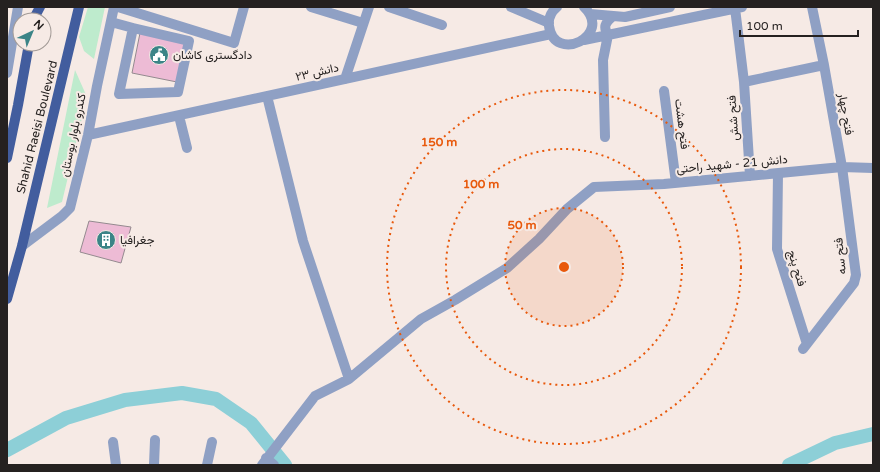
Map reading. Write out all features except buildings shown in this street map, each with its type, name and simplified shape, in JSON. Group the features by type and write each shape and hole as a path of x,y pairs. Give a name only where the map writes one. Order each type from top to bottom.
{"main road":[{"name":"Shahid Raeisi Boulevard","path":"7,299 22,246 79,7"},
{"name":"Shahid Raeisi Boulevard","path":"7,158 28,52"}],"street":[{"path":"7,73 18,7"},
{"name":"کندرو بلوار بوستان","path":"22,246 62,216 70,208 88,136 114,7"},
{"path":"118,7 234,43 244,7"},
{"path":"312,7 364,24"},
{"path":"345,79 369,7"},
{"path":"389,7 442,25"},
{"path":"511,7 549,23"},
{"path":"557,7 552,13 549,23 551,34 559,42 569,45 574,45 584,40 739,8"},
{"name":"فتح چهار","path":"812,7 842,167"},
{"path":"587,11 612,17 625,17 665,8"},
{"name":"فتح شش","path":"739,8 750,176"},
{"path":"584,40 588,36 592,27 587,11"},
{"path":"605,137 603,60 608,35 605,30 605,25 612,17"},
{"path":"111,22 189,41 178,92 119,94 133,28"},
{"name":"دانش ۲۳","path":"88,136 551,34"},
{"path":"744,82 824,65"},
{"name":"فتح هشت","path":"664,91 676,183"},
{"path":"267,96 303,242 349,379 315,396 268,463"},
{"path":"179,116 187,148"},
{"name":"دانش 21 - شهید راحتی","path":"349,379 421,319 507,268 539,239 567,209 594,187 676,183 842,167 873,168"},
{"name":"فتح سه","path":"805,346 854,283 856,275 842,167"},
{"name":"فتح پنج","path":"778,173 777,249 805,346"},
{"path":"154,465 155,440"},
{"path":"112,442 116,465"},
{"path":"207,465 212,442"}],"green space":[{"path":"88,7 105,7 94,59 84,51 79,37"},
{"path":"75,70 87,97 62,202 47,208"}],"waterway":[{"path":"7,450 66,418 125,400 182,393 216,399 251,423 285,465"},
{"path":"789,465 835,443 873,434"}],"place":[{"name":"دادگستری کاشان","path":"159,55"},
{"name":"جغرافیا","path":"106,240"}]}
